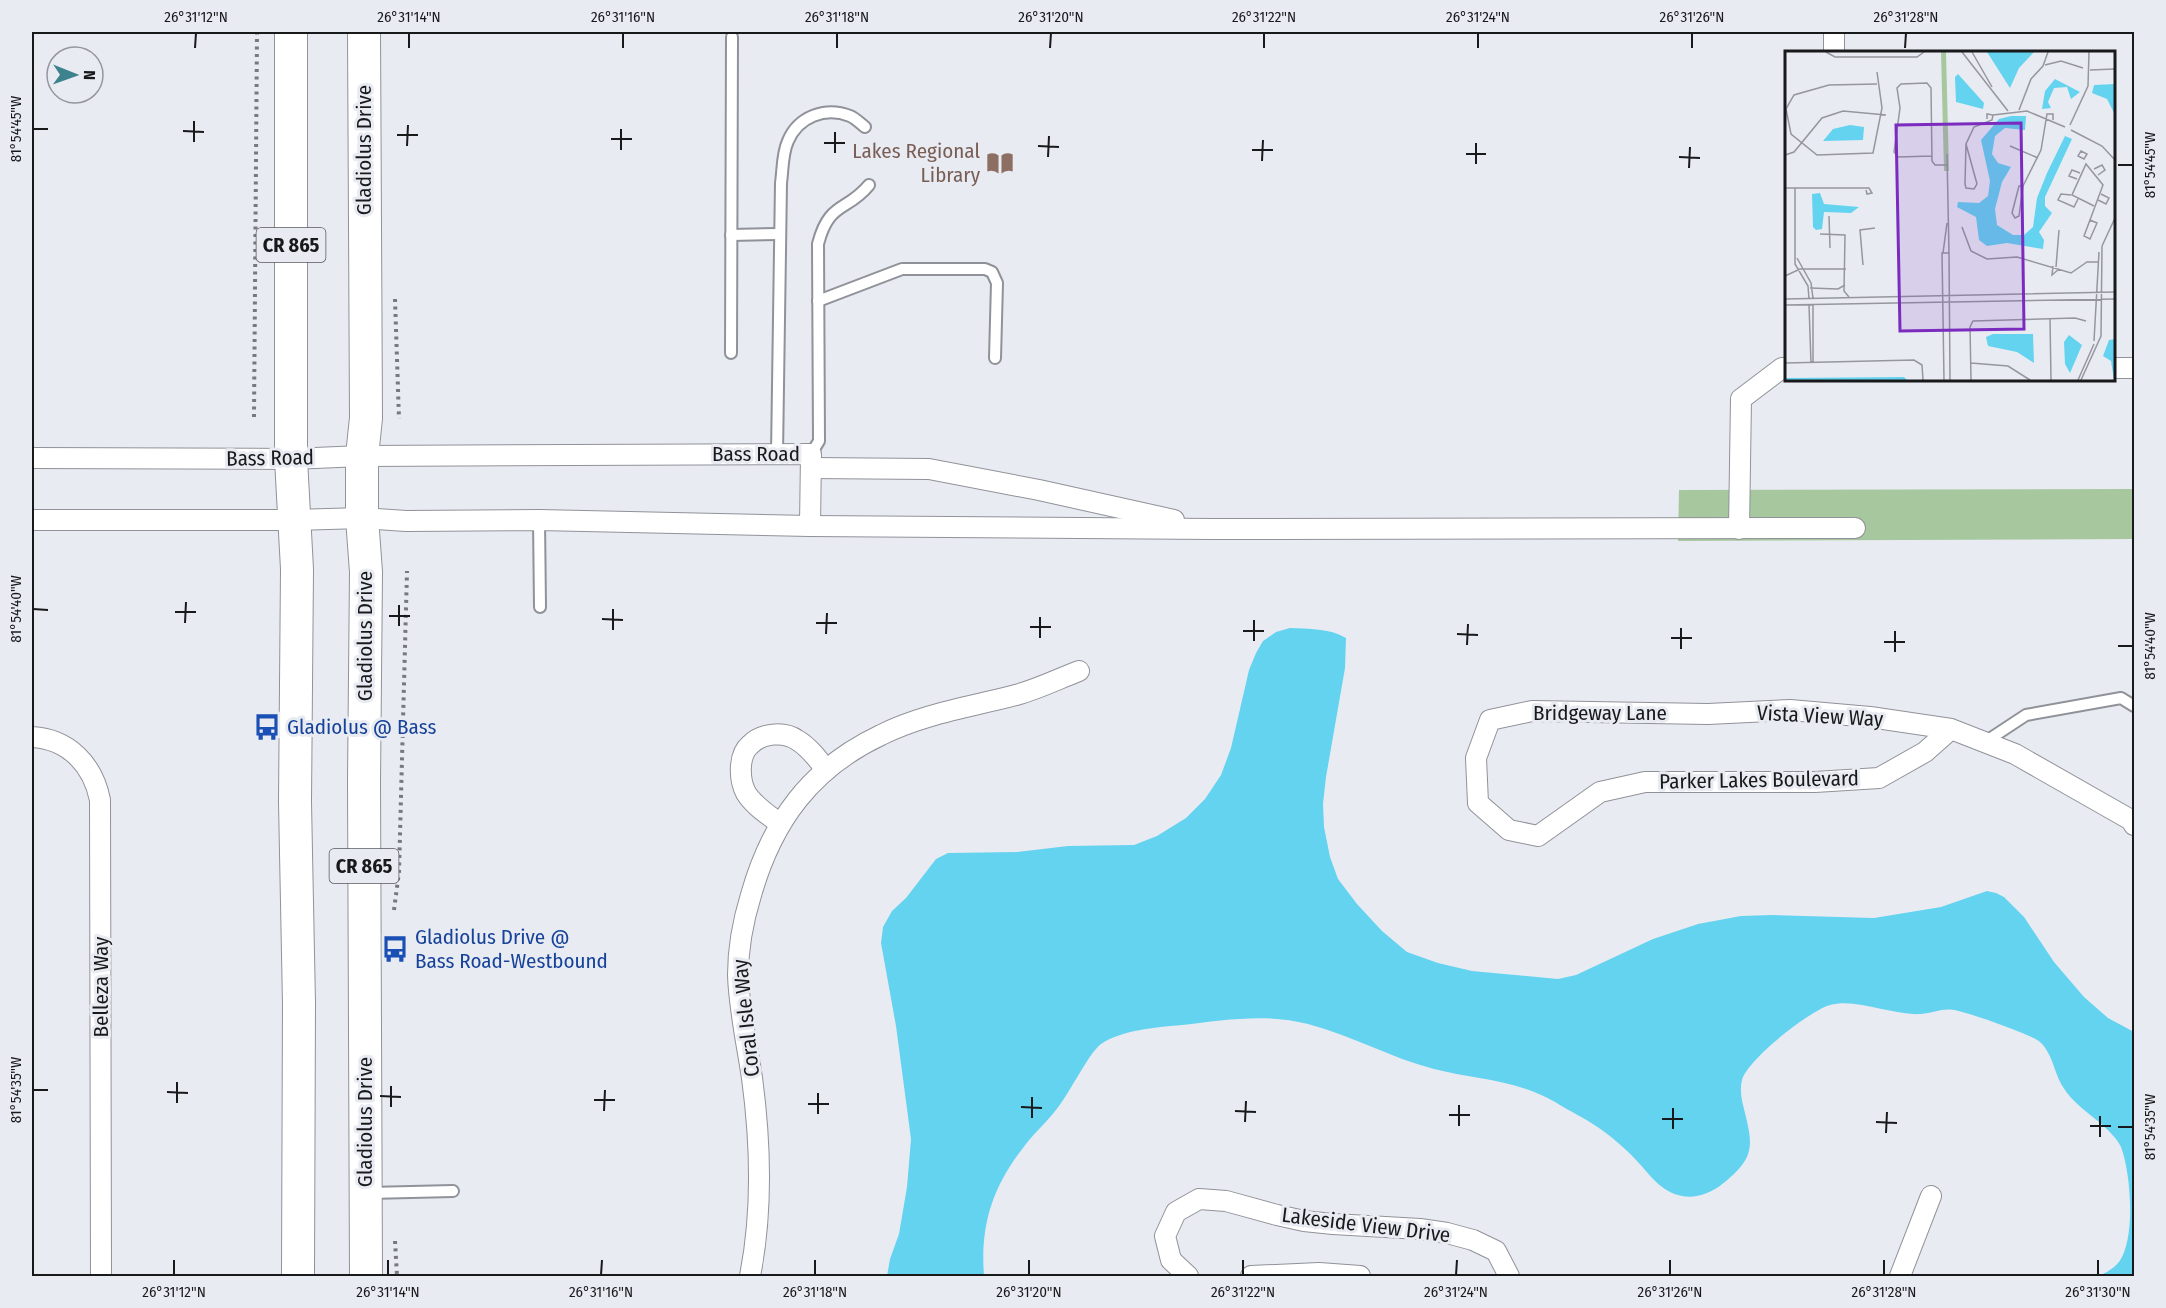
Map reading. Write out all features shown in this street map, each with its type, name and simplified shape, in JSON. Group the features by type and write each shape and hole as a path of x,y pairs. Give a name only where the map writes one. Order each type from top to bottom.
{"main road":[{"name":"CR 865","path":"291,32 291,459 297,569 295,802 299,1004 298,1276"},
{"name":"Gladiolus Drive","path":"364,32 366,418 362,456 362,518 366,572 364,874 366,1276"}],"street":[{"path":"1834,32 1834,51"},
{"path":"1739,528 1740,399 1785,368"},
{"path":"2115,368 2134,369"},
{"name":"Bass Road","path":"32,458 291,459 362,456 777,454 811,461 810,526"},
{"path":"811,461 929,469 1040,490 1212,529"},
{"path":"32,520 362,518 406,521 539,520 810,526 1212,529 1855,528"},
{"name":"Coral Isle Way","path":"750,1276 756,1247 760,1195 759,1140 740,1004 739,952 742,926 757,874 780,824 813,781 857,748 908,724 1018,694 1079,671"},
{"name":"Vista View Way","path":"1688,714 1790,710 1870,717 1951,729"},
{"name":"Bridgeway Lane","path":"1538,836 1509,830 1478,802 1476,758 1490,720 1532,711 1688,714"},
{"path":"1951,729 2015,754 2131,820 2134,825"},
{"name":"Parker Lakes Boulevard","path":"1538,836 1600,792 1645,782 1815,782 1879,778 1925,752 1951,729"},
{"path":"780,824 746,793 741,780 742,760 748,746 765,736 778,734 796,739 826,770"},
{"name":"Belleza Way","path":"32,737 56,742 81,759 98,786 100,800 101,1276"},
{"path":"1900,1276 1930,1196"},
{"name":"Lakeside View Drive","path":"1188,1276 1171,1260 1165,1236 1176,1212 1199,1199 1226,1201 1304,1221 1447,1233 1473,1240 1496,1251 1509,1276"},
{"path":"1251,1276 1319,1273 1360,1276"}],"lane":[{"path":"731,353 732,37"},
{"path":"777,454 780,234 784,158 787,143 795,129 806,119 821,113 836,112 851,116 865,127"},
{"path":"811,461 819,441 818,243 822,227 830,215 861,194 869,184"},
{"path":"731,235 780,234"},
{"path":"818,301 902,269 985,269 992,272 997,283 995,358"},
{"path":"539,520 540,607"},
{"path":"1985,742 2026,715 2121,698 2134,706"},
{"path":"366,1193 453,1191"}],"path":[{"path":"254,417 257,32"},
{"path":"394,911 399,872 407,571"},
{"path":"395,1234 398,1276"}],"green space":[{"path":"2134,489 2134,539 1678,541 1679,490"}],"water":[{"path":"1290,628 1326,631 1346,638 1345,668 1326,777 1323,804 1324,827 1330,857 1338,879 1382,931 1407,952 1438,963 1472,971 1558,979 1576,975 1653,939 1698,924 1741,916 1874,918 1941,907 1987,891 2004,897 2024,917 2054,962 2084,997 2108,1018 2134,1032 2134,1276 2099,1276 2119,1262 2128,1238 2129,1189 2121,1147 2108,1130 2066,1092 2048,1052 2040,1042 1999,1024 1954,1010 1910,1014 1841,1003 1830,1005 1808,1016 1755,1060 1742,1080 1741,1089 1750,1141 1746,1158 1733,1175 1717,1188 1703,1195 1692,1197 1675,1194 1662,1187 1609,1135 1540,1094 1510,1084 1434,1069 1308,1024 1277,1019 1245,1018 1129,1032 1109,1039 1096,1049 1059,1106 1026,1144 1005,1175 997,1190 987,1222 983,1257 984,1276 887,1276 899,1234 907,1187 911,1139 896,1026 881,943 883,927 892,911 906,898 936,859 948,853 1017,852 1068,846 1134,845 1157,836 1186,818 1205,799 1221,775 1231,748 1249,670 1256,653 1263,641 1276,632"}],"place":[{"name":"Lakes Regional Library","path":"1000,163"},
{"name":"Gladiolus @ Bass","path":"267,727"},
{"name":"Gladiolus Drive @ Bass Road-Westbound","path":"395,949"}]}
